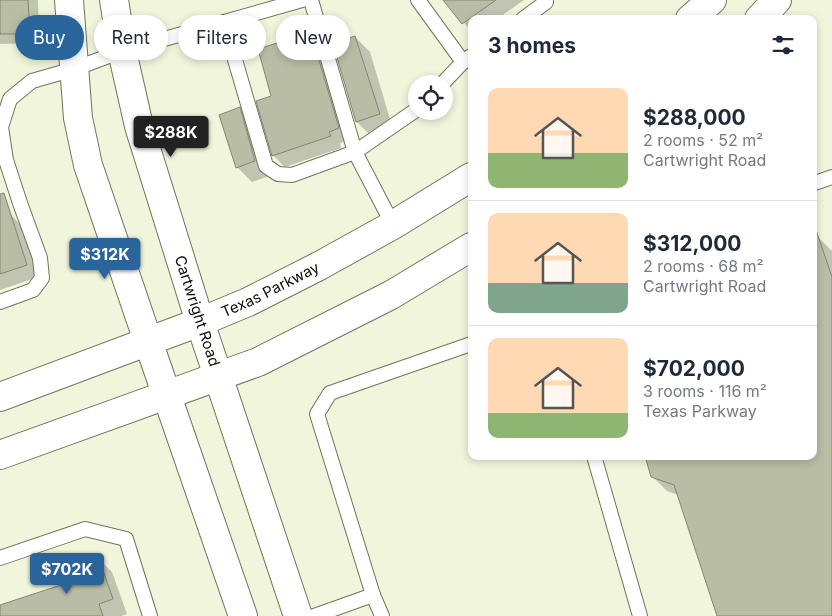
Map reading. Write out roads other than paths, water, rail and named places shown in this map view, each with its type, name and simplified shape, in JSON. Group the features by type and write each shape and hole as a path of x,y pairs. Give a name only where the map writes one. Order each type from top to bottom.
{"main road":[{"path":"69,0 78,118 88,165 243,616"},
{"name":"Cartwright Road","path":"114,0 116,15"},
{"path":"695,15 712,0"},
{"path":"763,15 777,0"},
{"name":"Cartwright Road","path":"124,60 139,126 200,322 298,616"},
{"name":"Texas Parkway","path":"0,397 200,322 248,302 319,266 393,225 468,179"},
{"path":"0,454 258,362 391,295 468,249"}],"lane":[{"path":"249,15 302,0"},
{"path":"311,0 356,152 393,225"},
{"path":"418,0 467,59 451,75"},
{"path":"528,15 547,1"},
{"path":"0,302 33,290 42,278 40,258 4,165 1,127 10,99 32,81 98,60"},
{"path":"235,60 266,166 278,174 292,175 356,152 408,116"},
{"path":"817,182 832,177"},
{"path":"382,616 373,595 317,414 330,393 468,345"},
{"path":"595,460 640,616"},
{"path":"0,558 85,529 126,539 150,616"},
{"path":"314,616 373,595"}]}
